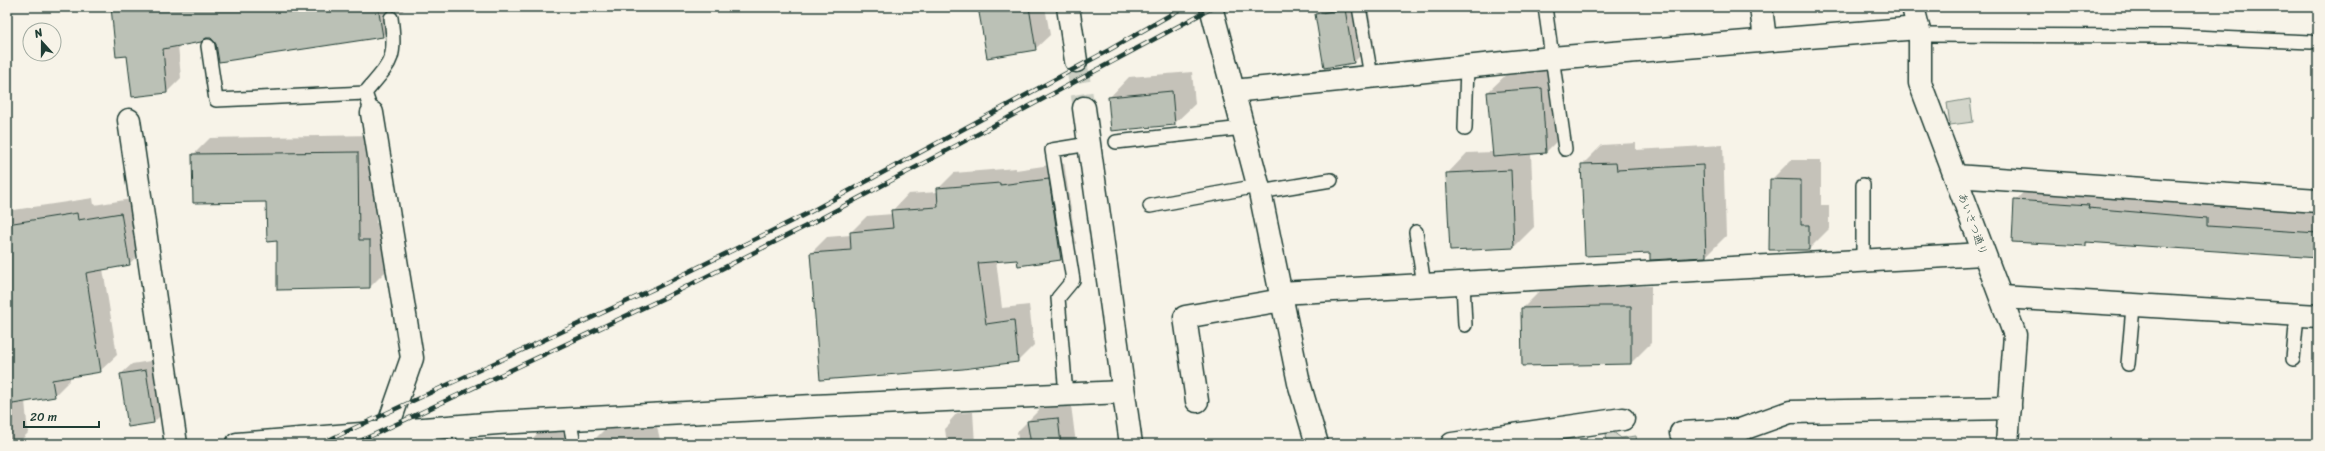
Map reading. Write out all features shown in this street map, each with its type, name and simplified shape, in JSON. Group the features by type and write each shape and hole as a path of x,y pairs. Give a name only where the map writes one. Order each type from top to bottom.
{"street":[{"path":"1068,7 1076,61"},
{"path":"1211,7 1259,189 1300,383 1317,444"},
{"path":"1761,7 1765,40"},
{"path":"1233,91 1467,66 1765,40 1917,23"},
{"name":"あいさつ通り","path":"1917,23 1920,83 1983,254 2002,297 2015,335 2007,444"},
{"path":"369,103 412,358 386,432"},
{"path":"1084,108 1131,444"},
{"path":"129,120 176,444"},
{"path":"1955,176 2318,201"},
{"path":"1197,401 1185,317 1281,296 1424,285 1983,254"},
{"path":"2002,297 2133,307 2318,316"},
{"path":"237,444 386,432 464,435 569,418 1123,392"},
{"path":"1681,433 1740,430 1790,412 2010,408"},
{"path":"1452,444 1497,441 1623,419"}],"lane":[{"path":"1359,7 1372,76"},
{"path":"1545,7 1565,149"},
{"path":"208,46 216,100 369,103 389,65 394,51 391,18"},
{"path":"1917,23 2311,42"},
{"path":"1465,129 1467,66"},
{"path":"1116,142 1243,128"},
{"path":"1066,395 1058,298 1073,280 1052,150 1089,144"},
{"path":"1150,206 1259,189 1331,180"},
{"path":"1863,184 1863,261"},
{"path":"1416,232 1424,285"},
{"path":"1463,283 1465,325"},
{"path":"2128,364 2133,307"},
{"path":"2293,359 2296,315"},
{"path":"569,418 574,444"}],"shaded area":[{"path":"1970,99 1973,122 1950,125 1947,103"},
{"path":"1612,431 1621,438 1636,436 1637,444 1607,444 1606,433"}],"building":[{"path":"111,7 378,7 383,37 219,62 216,44 211,38 206,38 201,42 163,49 167,93 132,97 127,56 116,57"},
{"path":"978,7 1029,7 1036,50 987,58"},
{"path":"1345,9 1354,63 1324,68 1315,14"},
{"path":"1542,88 1546,153 1493,157 1487,92"},
{"path":"1172,91 1175,125 1111,131 1108,97"},
{"path":"358,152 359,240 370,240 370,288 277,290 277,241 267,242 266,202 193,203 192,154"},
{"path":"1616,163 1617,170 1703,165 1706,257 1650,260 1650,253 1585,256 1581,164"},
{"path":"1511,170 1514,248 1450,251 1446,173"},
{"path":"1049,179 1061,260 1018,266 1017,260 978,263 986,324 1014,320 1018,362 963,369 820,380 810,253 851,250 850,232 893,228 891,210 938,207 937,188 1000,183 1000,185"},
{"path":"1770,179 1801,180 1801,225 1809,225 1809,250 1769,250"},
{"path":"2014,200 2089,205 2088,208 2207,218 2207,226 2318,233 2318,258 2086,242 2086,246 2012,242"},
{"path":"77,213 78,220 121,213 130,265 86,273 101,372 52,380 55,397 7,405 7,224"},
{"path":"1631,306 1631,364 1522,366 1521,308"},
{"path":"146,370 154,423 128,427 120,374"},
{"path":"1058,418 1061,444 1031,444 1027,421"}],"tunnel":[{"path":"1076,61 1084,108"}],"railway":[{"path":"320,444 660,286 810,212 1109,50 1184,7"},
{"path":"354,444 666,297 816,221 1214,7"}]}
